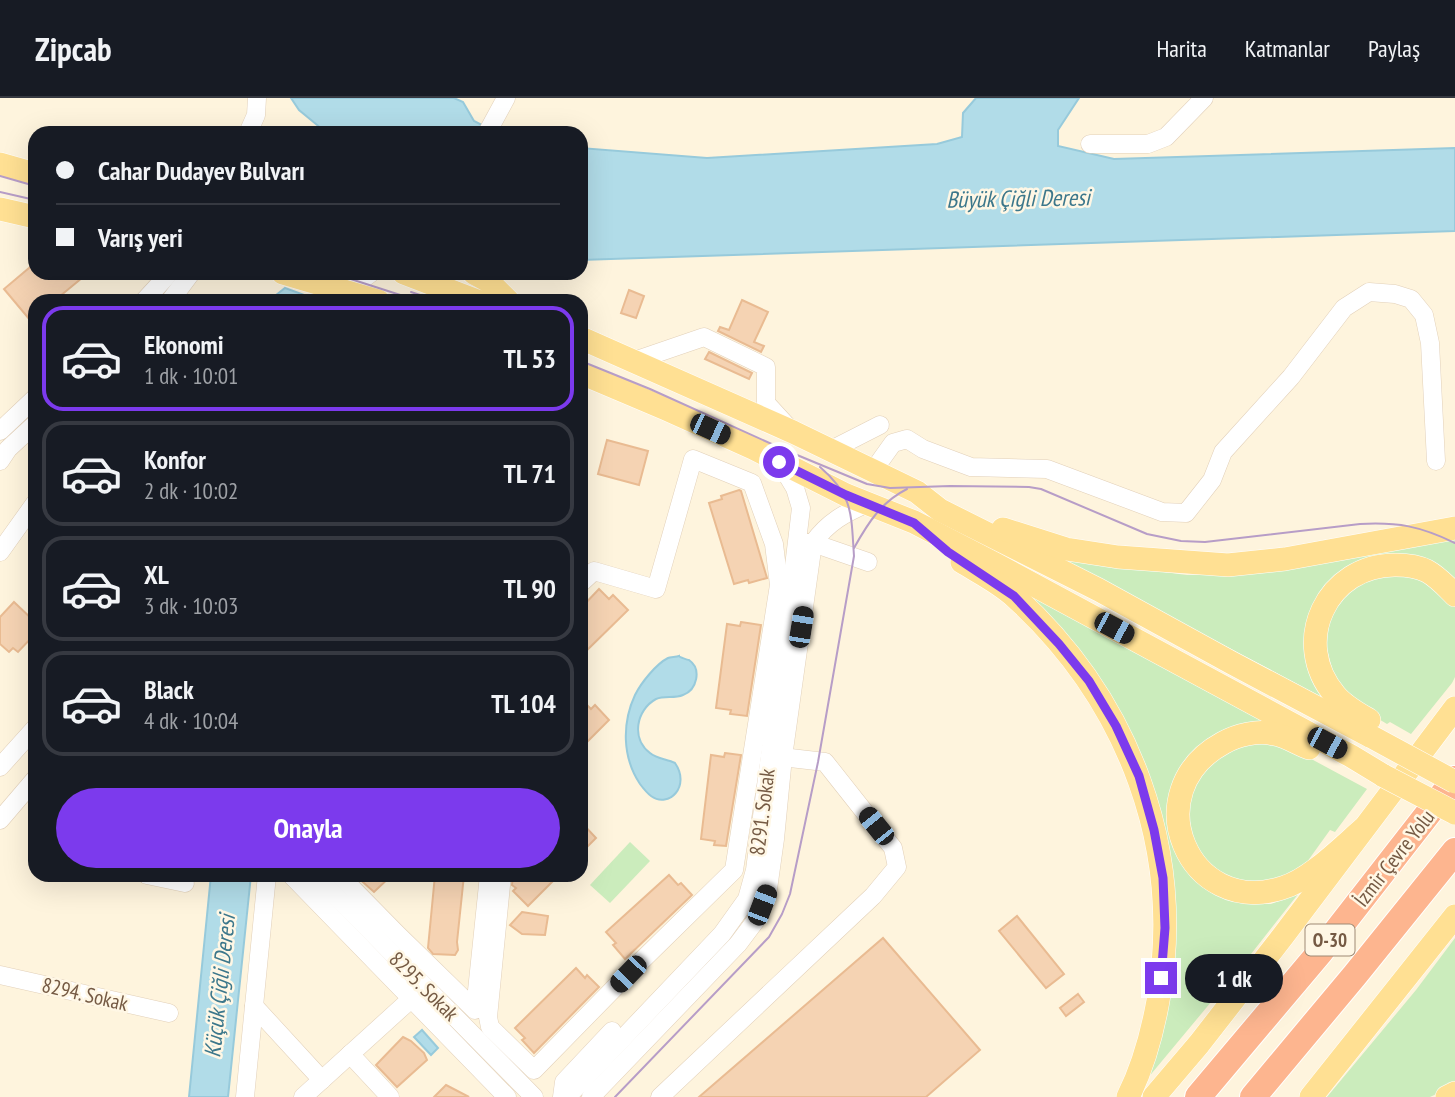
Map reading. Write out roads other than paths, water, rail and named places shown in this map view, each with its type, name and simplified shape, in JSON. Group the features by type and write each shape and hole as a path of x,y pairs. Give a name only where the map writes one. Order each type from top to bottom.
{"highway":[{"name":"İzmir Çevre Yolu","path":"1198,1097 1321,951 1455,781"},
{"name":"İzmir Çevre Yolu","path":"1253,1097 1455,851"}],"main road":[{"path":"0,164 28,172"},
{"path":"0,209 28,215"},
{"path":"302,280 339,294"},
{"path":"422,280 459,294"},
{"path":"487,280 501,294"},
{"path":"588,341 793,432 917,492 940,510 1099,590 1232,663 1377,732"},
{"path":"588,376 753,448 846,495 914,523 995,564 1346,760"},
{"path":"940,510 1066,549 1118,557 1228,565 1285,559 1455,528"},
{"path":"914,523 948,552 1014,596 1059,644 1089,681 1116,726 1139,776 1154,830 1163,878 1165,928 1161,978 1151,1036 1128,1097"},
{"path":"1455,595 1443,582 1425,570 1406,565 1386,565 1364,570 1344,582 1322,608 1316,624 1315,645 1326,682 1345,705 1409,758 1455,781"},
{"path":"1440,726 1455,693"},
{"path":"1154,1097 1283,936 1455,708"},
{"path":"1363,829 1299,881 1281,889 1240,891 1217,883 1198,868 1187,853 1181,835 1178,801 1195,764 1210,750 1229,740 1251,734 1274,734 1384,776 1455,813"},
{"path":"1311,1097 1455,916"},
{"path":"1447,1097 1455,1093"}],"street":[{"path":"251,126 256,115 257,98"},
{"path":"491,126 506,98"},
{"path":"1090,144 1148,144 1166,137 1205,98"},
{"path":"151,294 163,280"},
{"path":"346,294 363,280"},
{"path":"873,471 893,443 907,439 923,449 971,467 1047,469 1162,512 1186,513 1213,480 1223,452 1291,377 1344,308 1369,292 1395,294 1410,299 1424,315 1430,343 1436,461"},
{"path":"634,361 704,337 766,367 766,403 793,432"},
{"path":"0,431 28,405"},
{"path":"831,450 880,425"},
{"path":"0,461 8,449 28,430"},
{"path":"501,882 488,1017 490,1027 534,1070 734,870 779,585 774,544 752,483 693,459 656,589 594,571 588,577"},
{"name":"8291. Sokak","path":"591,1097 738,944 756,920 768,889 775,839 776,756 787,625 805,543 801,508 795,488 780,463"},
{"path":"805,543 843,514 868,503"},
{"path":"0,552 28,513"},
{"path":"774,544 805,543 867,562"},
{"path":"0,768 28,736"},
{"path":"660,1097 873,896 897,867 893,848 825,762 776,756"},
{"name":"8291. Sokak","path":"564,1097 722,934 747,899 776,756"},
{"path":"0,820 28,787"},
{"path":"180,882 185,883"},
{"path":"245,1097 266,882"},
{"name":"8295. Sokak","path":"298,882 506,1097"},
{"name":"8295. Sokak","path":"322,882 534,1097"},
{"path":"346,882 475,1010 488,882"},
{"path":"376,937 397,934"},
{"path":"393,954 397,934"},
{"name":"8294. Sokak","path":"0,975 169,1013"},
{"path":"303,1097 411,999"},
{"path":"254,1006 321,1080"},
{"path":"350,1054 390,1097"}],"water":[{"path":"291,98 454,98 463,102 474,121 484,126 318,126 299,110"},
{"name":"Büyük Çiğli Deresi","path":"976,98 1079,98 1058,130 1058,146 1114,159 1455,148 1455,231 588,260 588,149 707,158 937,144 962,137 963,113"},
{"path":"285,288 302,294 277,294"},
{"path":"679,656 689,660 696,669 692,689 676,697 656,699 644,710 638,725 638,733 644,747 656,757 675,763 679,772 681,780 676,793 665,800 650,795 634,774 627,751 626,728 635,695 649,674 663,661"},
{"name":"Küçük Çiğli Deresi","path":"210,882 250,882 228,1097 189,1097"},
{"path":"422,1030 438,1048 431,1055 414,1037"}],"tram line":[{"path":"0,176 28,184"},
{"path":"0,192 28,198"},
{"path":"354,280 397,294"},
{"path":"411,292 417,294"},
{"path":"588,364 867,484 890,488 950,486 1041,489 1147,534 1181,541 1205,542 1374,524 1420,529 1455,543"},
{"path":"615,1097 769,937 790,894 818,762 854,556 849,507 839,487 820,467"},
{"path":"854,548 876,514 890,500 907,489"}]}
